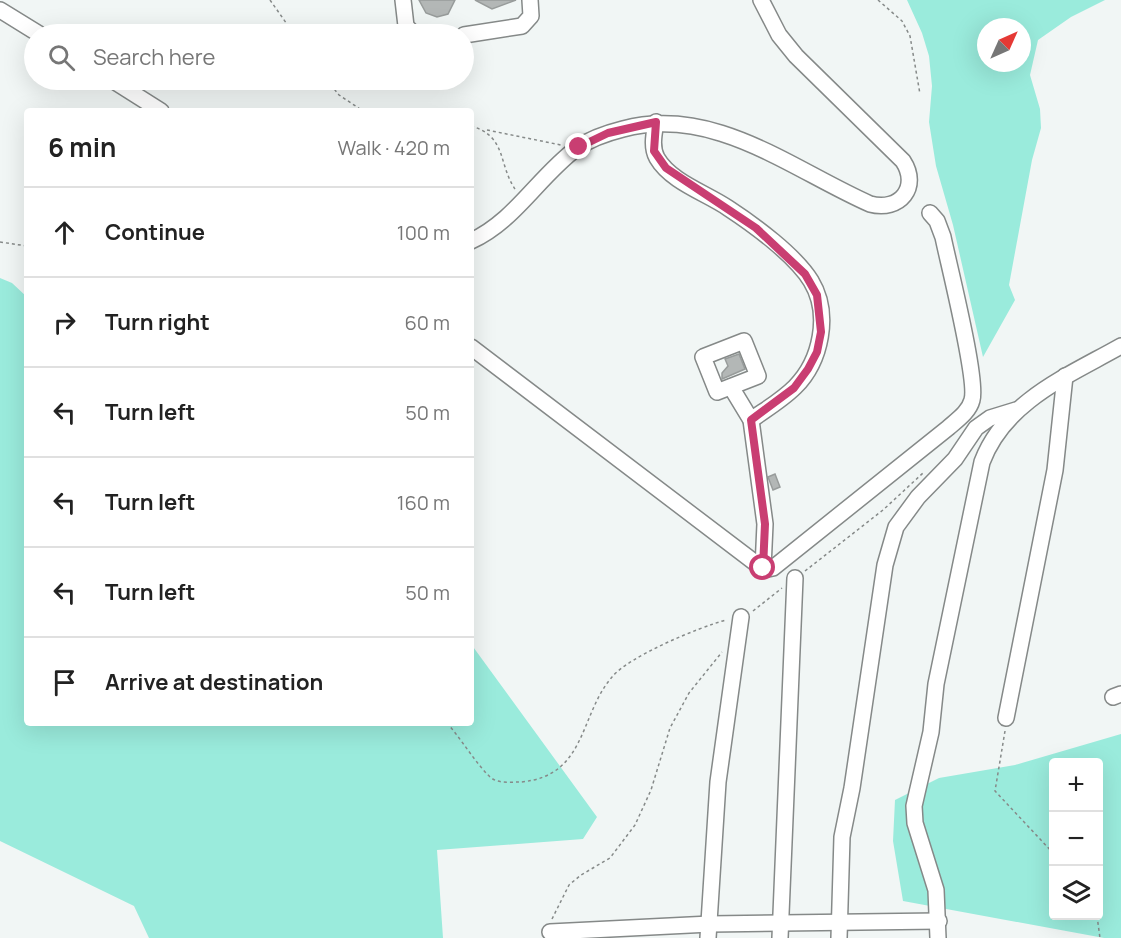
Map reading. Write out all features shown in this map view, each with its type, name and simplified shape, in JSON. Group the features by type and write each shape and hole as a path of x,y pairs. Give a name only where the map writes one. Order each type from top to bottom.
{"street":[{"path":"403,0 406,24"},
{"path":"474,33 522,26 531,16 530,0"},
{"path":"474,239 500,223 553,167 579,147 608,133 656,122 699,126 731,135 870,204 890,205 904,197 911,180 903,161 796,57 779,35 761,0"},
{"path":"0,10 24,25"},
{"path":"128,90 156,108"},
{"path":"656,122 654,151 666,168 756,228 805,274 817,295 821,332 817,352 794,388 751,420"},
{"path":"474,349 763,568 768,569 777,566 954,423 972,401 971,376 943,237 937,221 930,213"},
{"path":"938,938 936,890 915,822 916,791 931,732 936,684 982,462 988,447 1017,410 1065,376 1121,346"},
{"path":"1006,718 1055,470 1065,376"},
{"path":"731,387 751,420 765,517 763,568"},
{"path":"839,938 842,837 852,788 885,565 896,527 918,497 955,459 976,428 990,418 1017,410"},
{"path":"780,938 795,578"},
{"path":"709,931 718,782 741,617"},
{"path":"550,933 619,934 709,931 780,922 939,921"}],"path":[{"path":"270,0 287,24"},
{"path":"878,0 902,21 910,36 920,94"},
{"path":"335,90 358,108"},
{"path":"474,127 561,145"},
{"path":"486,130 496,142 513,185 524,198"},
{"path":"0,242 24,246"},
{"path":"449,726 492,779 507,783 527,781 553,773 568,759 581,741 611,677 625,665 712,624 741,617"},
{"path":"1006,718 995,791 1049,850"},
{"path":"1098,920 1100,938"}],"green space":[{"path":"907,0 1105,0 1071,17 1038,40 1031,71 1031,18 977,18 977,72 1031,72 1040,109 1041,128 1032,160 1009,285 1015,300 983,357 953,225 936,166 929,122 932,86 929,56 922,33"},
{"path":"0,278 12,283 24,294 24,726 474,726 474,648 597,817 583,839 437,850 443,938 149,938 134,906 0,841"},
{"path":"1121,734 1121,938 1104,938 903,901 893,841 895,800 939,778 1015,765"}],"building":[{"path":"419,0 455,0 448,14 437,17 426,13"},
{"path":"475,0 516,0 492,9"},
{"path":"739,354 745,369 722,379 722,373 728,366 725,359"},
{"path":"775,474 780,487 773,490 768,477"}],"route":[{"path":"579,147 608,133 643,123 656,122 654,151 666,168 682,181 729,208 756,228 800,268 814,287 821,324 817,352 804,376 794,388 751,420 764,510 763,568"}]}
